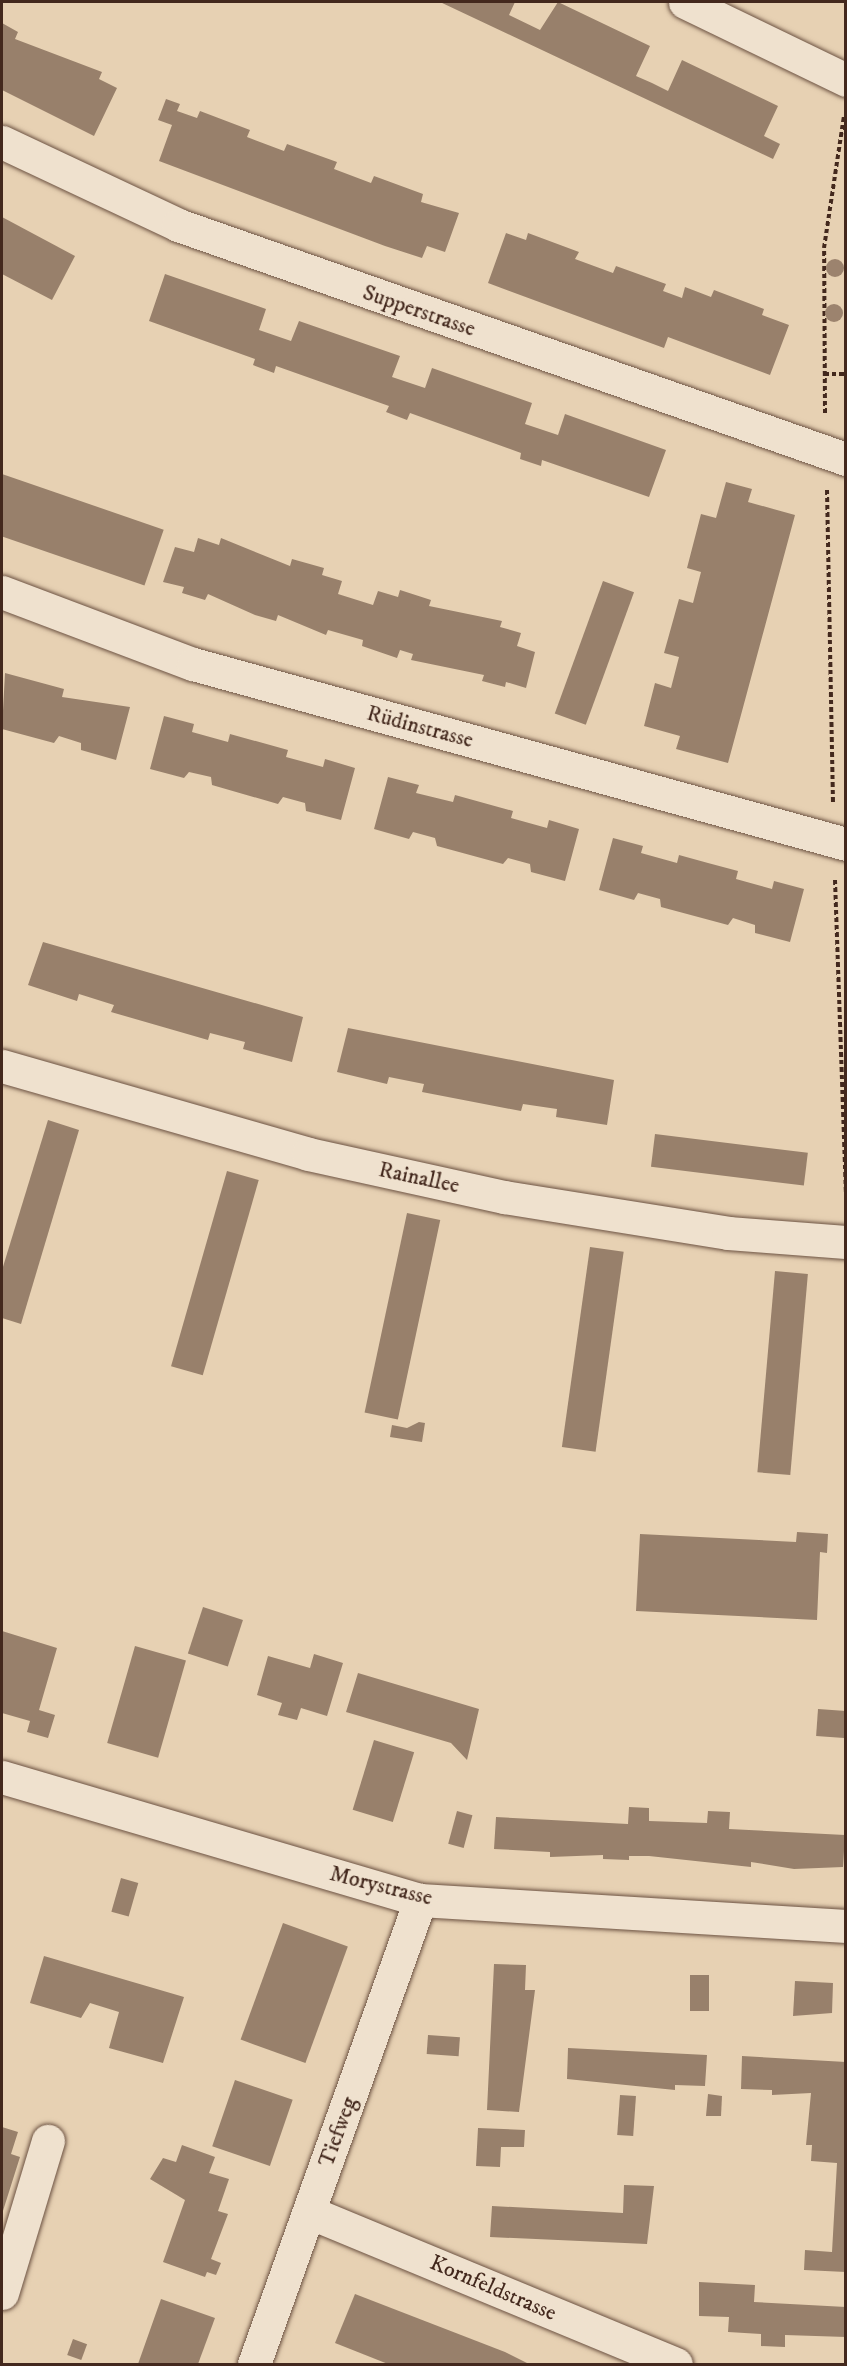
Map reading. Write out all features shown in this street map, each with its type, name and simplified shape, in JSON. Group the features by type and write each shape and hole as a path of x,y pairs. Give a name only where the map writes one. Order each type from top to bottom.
{"street":[{"path":"685,2 846,80"},
{"name":"Supperstrasse","path":"2,142 178,225 836,457"},
{"name":"Rüdinstrasse","path":"2,592 193,664 840,842"},
{"name":"Rainallee","path":"2,1066 308,1154 504,1197 728,1233 846,1242"},
{"name":"Morystrasse","path":"2,1777 420,1900 846,1926"},
{"name":"Tiefweg","path":"254,2364 420,1900"},
{"path":"2,2293 48,2141"},
{"name":"Kornfeldstrasse","path":"309,2212 676,2364"}],"path":[{"path":"846,110 824,248 824,374 836,457 846,1196"},
{"path":"824,374 846,374"}],"building":[{"path":"440,2 515,2 509,15 540,30 558,2 650,46 636,76 668,91 682,60 778,106 764,136 780,144 773,159"},
{"path":"2,23 18,32 15,39 102,72 99,79 117,88 94,136 2,90"},
{"path":"166,99 180,104 177,111 197,118 200,111 250,130 247,137 284,151 287,144 337,162 334,169 371,183 374,176 423,194 421,202 459,213 445,252 427,246 422,258 159,161 172,125 158,120"},
{"path":"2,217 75,256 52,300 2,274"},
{"path":"506,233 526,240 528,233 579,252 575,259 613,273 616,266 666,284 663,291 682,298 685,287 711,297 714,290 764,309 762,315 789,325 770,375 668,337 664,348 488,283"},
{"path":"165,274 266,309 259,330 291,341 299,321 400,356 392,377 425,388 432,368 532,403 525,424 558,435 565,414 666,450 649,497 542,460 541,466 520,459 521,453 410,413 407,420 386,412 389,406 276,366 274,373 253,365 255,359 149,321"},
{"path":"2,474 164,530 144,585 2,536"},
{"path":"726,482 752,489 748,502 795,515 728,763 676,749 680,736 644,726 655,683 671,688 679,657 664,653 679,599 693,603 701,572 687,568 701,514 716,518"},
{"path":"198,538 219,545 221,538 290,566 292,559 324,568 322,575 342,581 338,594 373,605 378,591 398,597 400,590 431,600 429,606 502,621 500,627 521,633 517,646 535,652 526,688 506,682 505,687 482,681 484,675 411,660 413,654 400,650 397,658 362,646 363,640 328,630 326,635 278,615 276,621 255,615 208,594 205,600 182,593 184,587 163,582 175,547 194,552"},
{"path":"603,581 634,592 586,725 555,713"},
{"path":"5,673 64,689 62,697 130,707 116,760 81,750 81,743 59,736 54,743 2,729"},
{"path":"164,716 194,724 192,732 228,742 230,734 288,750 286,757 323,767 325,759 355,768 341,820 306,811 305,803 283,797 278,804 212,785 211,777 189,772 184,778 150,769"},
{"path":"388,777 419,785 416,793 453,802 455,795 513,811 511,818 547,828 549,820 579,829 565,881 531,872 530,864 508,858 503,864 437,846 435,838 413,832 409,839 374,829"},
{"path":"613,838 643,846 641,853 677,863 679,855 738,871 736,879 772,889 774,881 804,889 790,942 755,933 755,925 733,918 728,925 661,907 660,899 638,893 634,900 599,890"},
{"path":"43,942 303,1017 292,1062 243,1049 245,1042 210,1033 208,1040 111,1012 114,1005 79,994 77,1001 28,985"},
{"path":"348,1028 614,1080 607,1125 556,1117 557,1109 523,1104 521,1111 422,1092 424,1084 389,1077 387,1084 337,1072"},
{"path":"48,1120 79,1130 21,1324 2,1318 2,1270"},
{"path":"655,1134 808,1153 804,1186 651,1167"},
{"path":"227,1171 259,1180 203,1375 171,1366"},
{"path":"407,1213 440,1220 398,1420 365,1413"},
{"path":"590,1247 624,1252 596,1452 562,1447"},
{"path":"775,1271 808,1274 790,1475 757,1472"},
{"path":"419,1422 425,1423 422,1442 390,1437 392,1425 407,1428"},
{"path":"797,1532 828,1534 827,1553 820,1552 817,1620 636,1611 640,1534 796,1542"},
{"path":"203,1607 243,1620 228,1667 188,1654"},
{"path":"2,1631 57,1648 39,1710 55,1715 48,1738 27,1732 30,1721 2,1713"},
{"path":"135,1646 186,1661 158,1758 107,1743"},
{"path":"314,1654 343,1663 327,1716 301,1708 297,1720 278,1715 282,1703 257,1695 268,1656 310,1668"},
{"path":"358,1673 479,1709 467,1760 451,1743 346,1712"},
{"path":"818,1709 846,1711 844,1738 816,1736"},
{"path":"374,1740 414,1752 393,1822 353,1810"},
{"path":"629,1807 649,1808 649,1821 707,1823 708,1811 730,1812 729,1829 845,1835 843,1867 794,1869 751,1862 751,1867 649,1856 629,1856 629,1860 603,1859 603,1855 550,1857 550,1852 494,1849 496,1817 628,1824"},
{"path":"457,1811 472,1815 464,1848 448,1844"},
{"path":"121,1878 138,1883 129,1917 111,1912"},
{"path":"283,1923 348,1947 305,2063 241,2040"},
{"path":"44,1956 184,1997 163,2063 109,2048 119,2012 90,2003 81,2018 30,2003"},
{"path":"494,1964 526,1965 525,1990 535,1990 519,2112 487,2110"},
{"path":"690,1975 709,1975 709,2011 690,2011"},
{"path":"795,1981 833,1983 832,2013 793,2016"},
{"path":"428,2035 460,2037 459,2056 427,2054"},
{"path":"568,2048 707,2055 705,2086 675,2085 675,2090 567,2079"},
{"path":"742,2056 846,2062 846,2272 804,2270 805,2250 832,2252 837,2163 811,2161 812,2145 806,2145 811,2093 772,2095 772,2090 741,2089"},
{"path":"235,2080 293,2100 270,2166 212,2146"},
{"path":"708,2094 722,2096 721,2116 706,2116"},
{"path":"620,2095 636,2096 633,2136 617,2135"},
{"path":"2,2127 18,2132 11,2154 20,2157 2,2214"},
{"path":"478,2128 525,2130 524,2147 501,2147 500,2167 476,2166"},
{"path":"182,2145 215,2157 209,2173 229,2179 218,2211 228,2214 211,2259 221,2263 216,2275 207,2272 205,2277 163,2262 185,2200 150,2179 163,2158 176,2162"},
{"path":"624,2185 654,2186 647,2244 490,2237 492,2206 623,2213"},
{"path":"699,2282 755,2285 754,2302 846,2307 846,2337 785,2335 785,2347 761,2346 761,2334 728,2332 729,2317 699,2316"},
{"path":"355,2294 505,2352 529,2364 388,2364 335,2343"},
{"path":"161,2299 215,2318 198,2364 138,2364"},
{"path":"73,2339 87,2344 81,2360 67,2355"}]}
